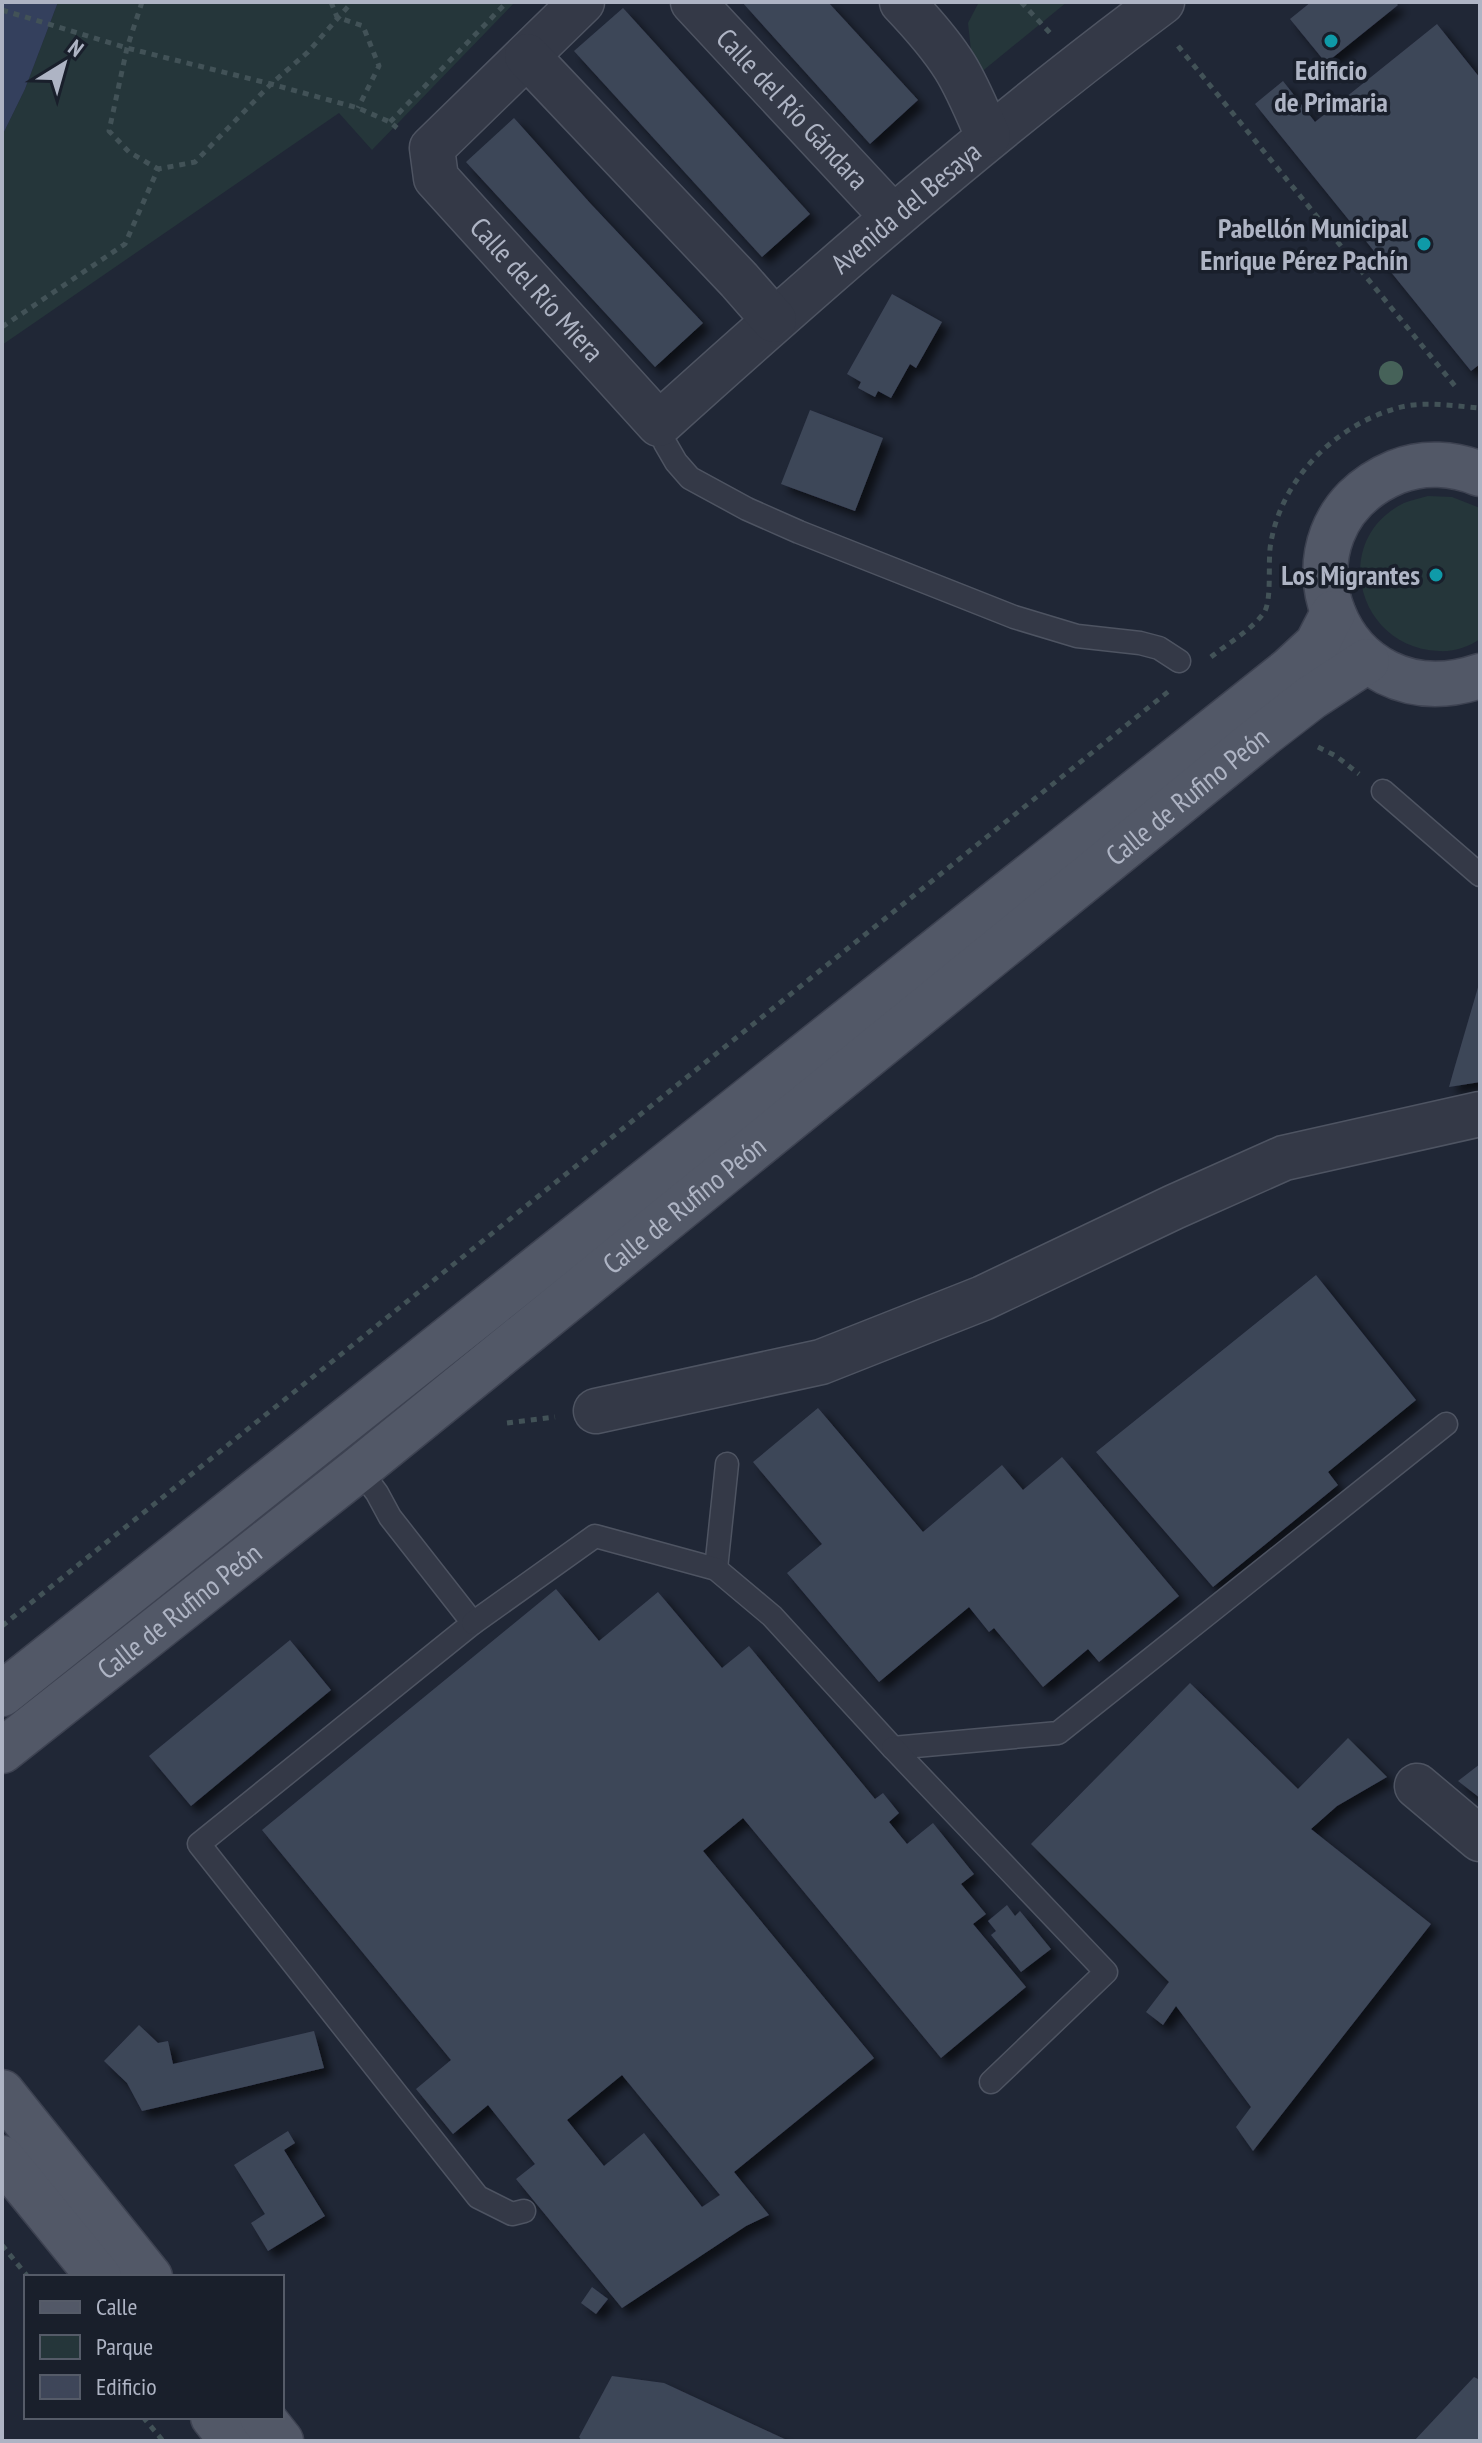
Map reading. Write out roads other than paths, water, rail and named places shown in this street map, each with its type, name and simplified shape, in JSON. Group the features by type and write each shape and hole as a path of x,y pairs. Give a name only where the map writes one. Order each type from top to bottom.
{"main road":[{"path":"1480,474 1448,465 1425,464 1403,469 1364,491 1337,526 1329,547 1326,580 1333,613 1341,631 1367,661 1388,674 1411,682 1436,685 1460,683 1480,676"},
{"name":"Calle de Rufino Peón","path":"2,1694 1289,670 1317,644 1333,613"},
{"name":"Calle de Rufino Peón","path":"2,1751 359,1469 1264,734 1312,697 1367,661"},
{"path":"2,2092 148,2275"},
{"path":"2,2158 97,2275"},
{"path":"215,2419 232,2441"},
{"path":"264,2419 281,2441"}],"street":[{"path":"582,2 527,56 774,320"},
{"name":"Calle del Río Gándara","path":"693,2 893,217"},
{"name":"Avenida del Besaya","path":"659,424 774,320 988,136 1156,7"},
{"path":"926,11 968,90 988,136"},
{"name":"Calle del Río Miera","path":"527,56 432,148 436,178 659,424"},
{"path":"596,1411 821,1362 983,1298 1284,1158 1480,1114"},
{"path":"1417,1786 1480,1839"}],"lane":[{"path":"659,424 665,443 690,478 747,509 1014,617 1077,636 1159,648 1179,661"},
{"path":"1383,791 1480,875"},
{"path":"893,1748 1058,1733 1446,1424"},
{"path":"716,1569 727,1464"},
{"path":"359,1469 392,1519 473,1623"},
{"path":"524,2211 512,2214 478,2197 199,1844 473,1623 595,1536 716,1569 772,1616 1106,1972 991,2082"}],"water":[{"path":"2,2 58,2 25,89 2,136"}],"place":[{"name":"Edificio de Primaria","path":"1331,41"},
{"name":"Pabellón Municipal Enrique Pérez Pachín","path":"1424,244"},
{"name":"Los Migrantes","path":"1436,575"}]}
